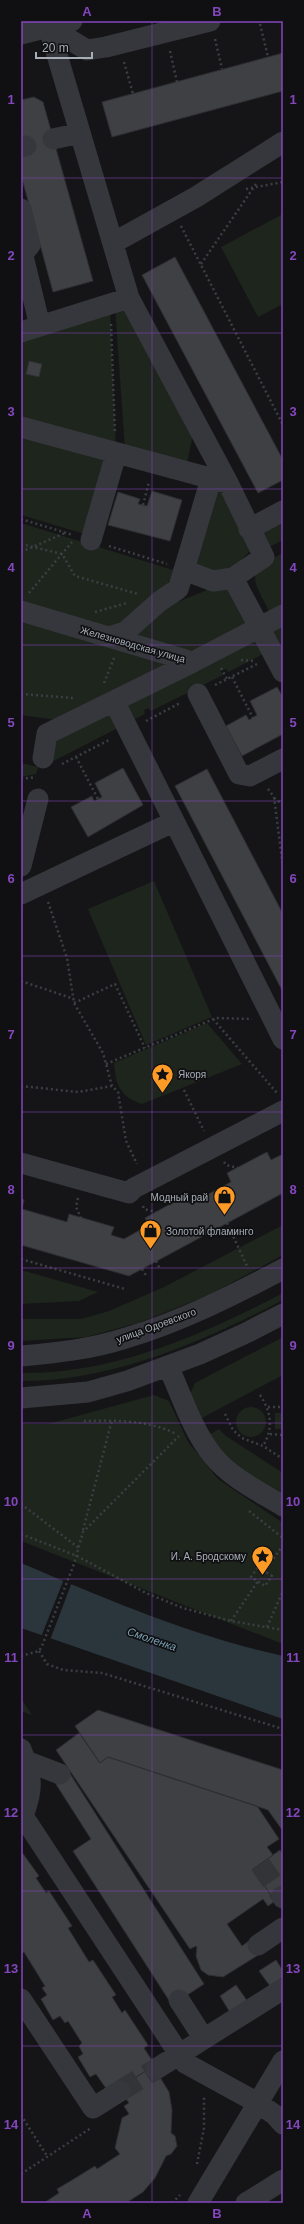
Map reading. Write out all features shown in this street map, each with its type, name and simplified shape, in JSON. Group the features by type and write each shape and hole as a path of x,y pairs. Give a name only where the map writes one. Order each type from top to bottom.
{"street":[{"path":"21,34 48,24 72,21"},
{"path":"48,24 87,50 212,28"},
{"path":"48,24 113,243 120,301 219,481 249,529 264,557 233,578 213,581 181,580"},
{"path":"53,139 80,133"},
{"path":"113,243 173,210 283,142"},
{"path":"21,209 30,245 22,256 40,326"},
{"path":"21,332 120,301"},
{"path":"21,427 219,481"},
{"path":"84,538 116,454"},
{"path":"115,639 125,632 154,599 181,580 219,481"},
{"path":"249,529 283,511"},
{"path":"233,578 279,663"},
{"name":"Железноводская улица","path":"25,602 115,639 193,662 283,615"},
{"path":"47,767 48,734 193,662"},
{"path":"198,694 239,774 250,776 283,759"},
{"path":"108,704 128,730 283,1039"},
{"path":"38,799 22,864 35,888 173,822"},
{"path":"21,1163 129,1193 146,1182 213,1148 280,1103"},
{"name":"улица Одоевского","path":"21,1356 64,1352 126,1338 180,1318 256,1284 283,1269"},
{"path":"21,1398 88,1392 127,1381 246,1334 283,1314"},
{"path":"168,1366 187,1432 231,1473 283,1506"},
{"path":"23,1755 60,1774"},
{"path":"23,1755 29,1772 31,1795 23,1816 185,2063 258,2103 275,2115 283,2124"},
{"path":"258,1945 283,1928"},
{"path":"156,2069 283,1989"},
{"path":"21,2000 93,2108 120,2091"},
{"path":"179,2000 204,2039"},
{"path":"190,2198 258,2103 283,2061"},
{"path":"246,2203 283,2180"}],"path":[{"path":"260,24 268,57"},
{"path":"212,28 222,70"},
{"path":"169,47 178,82"},
{"path":"124,59 133,94"},
{"path":"201,264 256,183"},
{"path":"173,210 283,425"},
{"path":"116,454 120,301"},
{"path":"143,505 146,494"},
{"path":"21,552 65,532"},
{"path":"25,602 62,554 84,538"},
{"path":"21,544 31,548 62,554 75,576 154,599"},
{"path":"93,613 154,599"},
{"path":"108,704 98,700 115,639"},
{"path":"21,779 47,767 76,757 227,679 279,663"},
{"path":"220,666 227,679"},
{"path":"232,677 253,718"},
{"path":"21,694 75,698"},
{"path":"76,757 98,799"},
{"path":"257,772 274,798 283,805"},
{"path":"274,798 283,867"},
{"path":"35,888 46,895 66,958 74,1003 103,1053 112,1086 118,1092 126,1141 146,1182"},
{"path":"21,981 74,998"},
{"path":"74,1003 115,984 145,1048"},
{"path":"106,1064 213,1019 273,1020"},
{"path":"213,1019 280,1103"},
{"path":"21,1086 78,1092 112,1086"},
{"path":"184,1090 213,1148"},
{"path":"226,1165 238,1168"},
{"path":"76,1207 81,1218"},
{"path":"144,1209 156,1212"},
{"path":"227,1223 232,1232 236,1245 256,1284"},
{"path":"21,1259 125,1289"},
{"path":"156,1261 160,1270"},
{"path":"142,1268 147,1277"},
{"path":"260,1395 268,1407 270,1434 263,1446"},
{"path":"268,1407 283,1407"},
{"path":"225,1414 233,1430 242,1438 263,1446 283,1458"},
{"path":"84,1421 112,1420 187,1432"},
{"path":"21,1656 39,1651 42,1646 74,1564 112,1420"},
{"path":"83,1532 187,1432"},
{"path":"270,1434 283,1435"},
{"path":"21,1504 79,1548"},
{"path":"21,1534 77,1556 158,1599 196,1612 231,1621 283,1630"},
{"path":"265,1572 283,1545"},
{"path":"258,1567 272,1576 265,1586 258,1581 251,1577 258,1567"},
{"path":"231,1621 258,1581"},
{"path":"267,1627 283,1591"},
{"path":"39,1651 47,1664 63,1670 102,1673 283,1729"},
{"path":"197,2165 204,2128 204,2096 201,2091"},
{"path":"21,2115 47,2156"},
{"path":"21,2174 94,2126"},
{"path":"172,2203 190,2198"}],"shaded area":[{"path":"283,214 283,304 258,317 221,247"},
{"path":"110,304 116,454 21,427 21,332"},
{"path":"124,304 193,434 186,468 125,449 115,307"},
{"path":"21,430 112,456 88,535 21,515"},
{"path":"216,486 224,489 253,548 239,562 225,570 201,570 190,567"},
{"path":"283,515 283,540 265,549 255,530"},
{"path":"21,523 173,570 167,587 115,631 21,603"},
{"path":"283,553 283,606 270,613 259,592 255,578 257,572 262,566"},
{"path":"222,584 229,585 246,624 199,650 189,650 138,637 136,630 170,605"},
{"path":"21,619 168,665 64,721 21,715"},
{"path":"283,620 283,646 275,650 265,630"},
{"path":"259,634 269,651 228,672 226,669 221,671 223,675 151,711 148,708 144,710 145,714 46,765 51,739"},
{"path":"21,763 38,767 36,774 21,777"},
{"path":"154,881 212,1017 146,1045 88,909"},
{"path":"207,1023 242,1064 142,1104 128,1097 120,1089 116,1078 114,1063"},
{"path":"283,1225 283,1255 209,1295 138,1323 86,1337 21,1341 21,1319 81,1319 109,1311 164,1287"},
{"path":"21,1270 98,1292 79,1301 21,1304"},
{"path":"283,1293 283,1300 252,1316 189,1344 156,1356 90,1374 56,1379 21,1381 21,1373 56,1372 90,1367 156,1349 221,1323"},
{"path":"283,1337 283,1375 200,1419 189,1396 195,1383"},
{"path":"154,1395 169,1401 188,1442 218,1479 283,1523 283,1644 21,1541 21,1424 48,1424"},
{"path":"251,1407 262,1411 266,1422 262,1433 251,1437 240,1433 236,1422 240,1411"},
{"path":"275,1413 283,1413 283,1429 275,1429"},
{"path":"219,1429 226,1436 283,1473 283,1497 236,1470 207,1436"},
{"path":"21,1698 32,1715 21,1711"}],"water":[{"name":"Смоленка","path":"21,1563 150,1616 249,1648 283,1656 283,1719 21,1628"}],"pier":[{"path":"64,1579 72,1582 50,1640 41,1637"}],"building":[{"path":"283,53 283,91 112,137 102,102"},
{"path":"34,97 43,102 93,281 53,292 21,175 21,100"},
{"path":"175,257 283,460 283,480 258,493 142,275"},
{"path":"29,361 42,364 39,377 26,374"},
{"path":"152,491 182,500 170,541 108,525 118,492 140,499 138,504 147,506"},
{"path":"277,687 283,697 283,734 242,756 226,726 246,715 249,720 257,715 250,701"},
{"path":"123,768 143,805 88,837 71,807 92,796 94,801 102,797 95,783"},
{"path":"207,769 283,914 283,992 175,786"},
{"path":"267,1152 271,1160 283,1154 283,1193 129,1276 21,1245 21,1199 24,1200 22,1209 67,1222 69,1214 114,1227 111,1235 124,1239 149,1225 145,1218 185,1196 190,1204 231,1182 227,1173"},
{"path":"98,1710 283,1770 283,1831 268,1810 108,1757 100,1763 75,1726"},
{"path":"79,1733 100,1763 108,1757 257,1806 279,1839 267,1847 273,1855 253,1869 275,1901 268,1906 263,1899 227,1924 242,1946 253,1938 263,1952 223,1977 208,1975 201,1970 196,1956 197,1947 196,1946 190,1949 56,1750"},
{"path":"67,1769 204,1984 172,2005 73,1851 91,1839 52,1778"},
{"path":"280,1850 283,1854 283,1896 275,1901 253,1869"},
{"path":"21,1851 39,1876 36,1878 46,1893 49,1891 72,1926 68,1928 89,1962 93,1960 116,1995 112,1997 122,2013 125,2010 148,2045 144,2048 155,2065 110,2094 96,2074 90,2077 78,2057 83,2054 79,2046 82,2043 68,2021 65,2023 60,2016 53,2020 41,1999 47,1995 42,1988 45,1986 24,1952 21,1953"},
{"path":"276,1960 283,1971 283,1977 270,1986 259,1971"},
{"path":"236,1985 248,2002 231,2014 220,1996"},
{"path":"153,2066 169,2092 172,2110 171,2133 175,2136 177,2146 171,2154 166,2156 155,2178 143,2192 126,2203 44,2203 59,2193 57,2189 95,2166 97,2169 120,2154 115,2148 122,2118 129,2114 124,2106 129,2103 119,2089"}],"tunnel":[{"path":"260,1864 282,1896"},
{"path":"120,2091 156,2069"}],"place":[{"name":"Якоря","path":"163,1094"},
{"name":"Модный рай","path":"224,1216"},
{"name":"Золотой фламинго","path":"151,1250"},
{"name":"И. А. Бродскому","path":"262,1576"}]}
